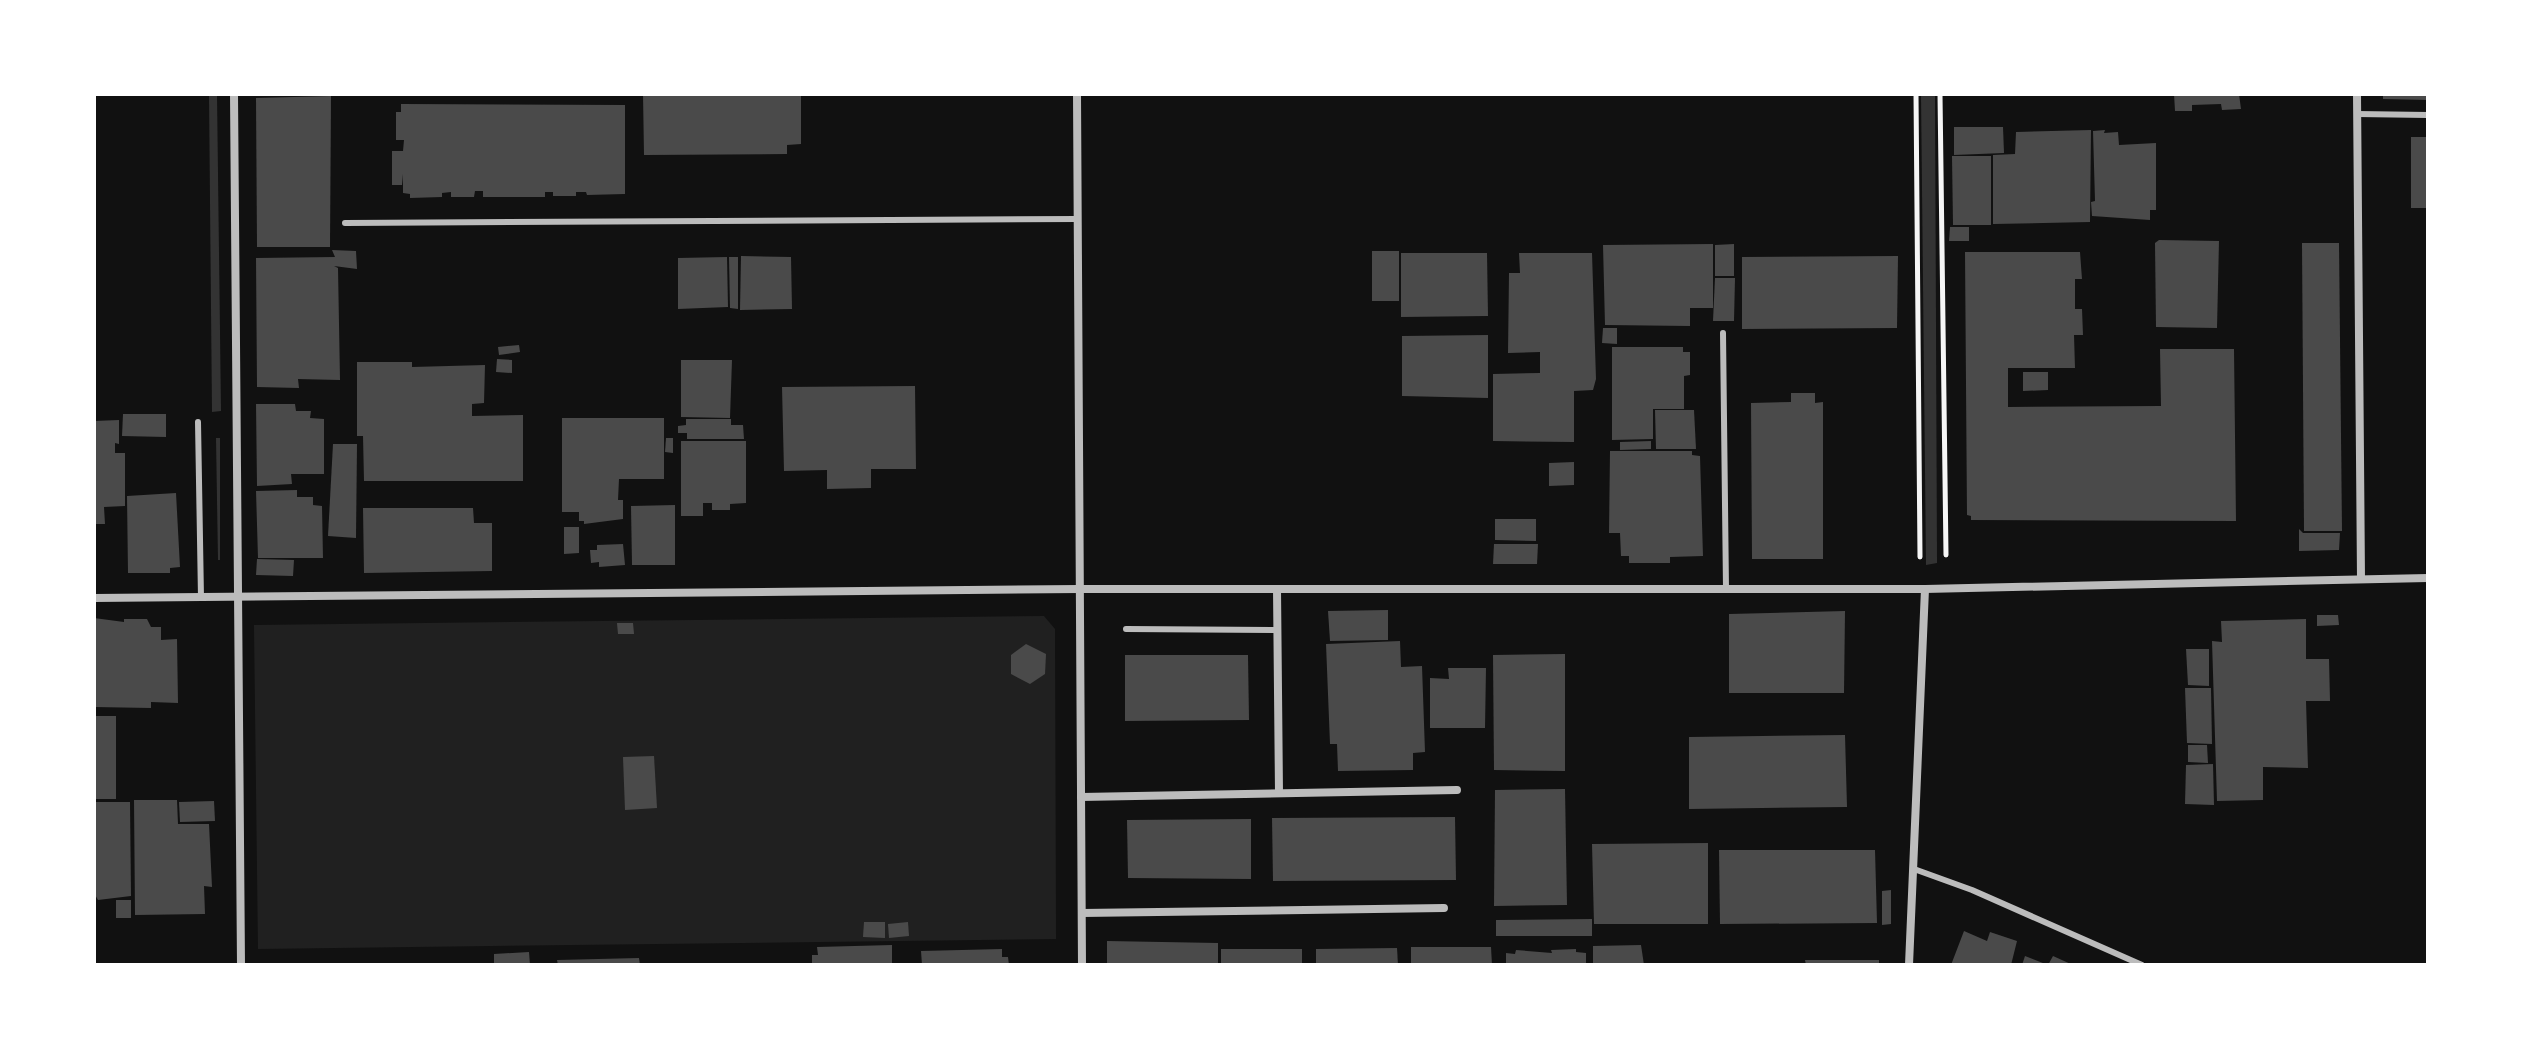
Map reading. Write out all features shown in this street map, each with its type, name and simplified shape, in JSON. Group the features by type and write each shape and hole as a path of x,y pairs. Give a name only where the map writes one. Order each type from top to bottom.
{"street":[{"path":"234,94 241,965"},
{"path":"1077,94 1082,965"},
{"path":"2357,94 2361,579"},
{"path":"94,598 1080,589 1925,589 2428,578"},
{"path":"1277,589 1279,793"},
{"path":"1909,965 1925,589"},
{"path":"1081,797 1457,790"},
{"path":"1082,913 1444,908"}],"lane":[{"path":"2357,114 2428,115"},
{"path":"345,223 1078,219"},
{"path":"1723,333 1726,589"},
{"path":"198,422 201,599"},
{"path":"1126,629 1278,630"},
{"path":"1914,869 1972,890 2142,965"}],"path":[{"path":"1916,94 1920,560 1925,589"},
{"path":"1940,94 1946,588"}],"shaded area":[{"path":"209,94 217,94 221,411 212,412"},
{"path":"1921,94 1935,94 1937,563 1926,565"},
{"path":"216,438 220,438 220,560 218,560"},
{"path":"1044,616 1055,629 1056,939 258,949 254,625"}],"building":[{"path":"643,94 801,94 801,144 787,145 787,154 644,155"},
{"path":"2174,94 2239,94 2241,109 2222,110 2221,104 2192,105 2192,111 2175,111"},
{"path":"2383,94 2428,94 2428,100 2383,99"},
{"path":"331,96 330,247 257,247 256,98"},
{"path":"401,104 625,105 625,194 587,195 586,192 576,192 576,196 553,196 553,192 545,192 545,197 483,197 483,191 475,191 474,197 451,197 451,192 442,193 442,197 410,198 410,194 403,193 403,174 402,185 392,185 392,151 403,151 404,140 396,140 396,112 401,112"},
{"path":"1954,127 2003,127 2004,153 1954,155"},
{"path":"2091,130 2090,222 1993,224 1993,155 2015,154 2016,132"},
{"path":"2105,130 2104,133 2118,132 2119,145 2156,143 2156,210 2150,210 2150,220 2092,216 2091,202 2095,201 2093,131"},
{"path":"2411,137 2428,137 2428,208 2411,208"},
{"path":"1952,156 1991,156 1991,225 1953,225"},
{"path":"1950,227 1969,227 1969,241 1949,241"},
{"path":"2159,240 2219,241 2217,328 2156,327 2155,243"},
{"path":"2302,243 2339,243 2342,531 2304,531"},
{"path":"1713,244 1713,308 1690,308 1690,326 1605,325 1603,245"},
{"path":"1734,244 1734,276 1715,276 1715,245"},
{"path":"332,250 356,251 357,269 334,266 338,268 340,380 298,379 299,388 257,387 256,258 335,257"},
{"path":"1372,251 1399,251 1399,301 1372,301"},
{"path":"1965,252 2080,252 2082,279 2075,279 2075,309 2082,309 2083,335 2074,335 2075,368 2008,368 2008,407 2161,406 2160,349 2234,349 2236,521 1971,520 1971,516 1967,515"},
{"path":"1401,253 1487,253 1488,316 1401,317"},
{"path":"1519,253 1592,253 1596,379 1593,390 1574,391 1574,442 1493,441 1493,374 1540,373 1540,352 1508,353 1509,273 1520,273"},
{"path":"741,256 791,257 792,309 740,310"},
{"path":"1898,256 1897,328 1742,329 1742,257"},
{"path":"727,257 728,307 678,309 678,258"},
{"path":"729,257 738,257 738,309 730,308"},
{"path":"1715,278 1735,278 1734,321 1713,321"},
{"path":"1603,328 1617,328 1617,344 1602,343"},
{"path":"1488,335 1488,398 1402,396 1402,336"},
{"path":"519,345 520,352 499,355 498,347"},
{"path":"1612,347 1683,347 1683,352 1690,352 1690,375 1684,376 1684,409 1653,409 1653,439 1612,440"},
{"path":"497,359 512,360 512,373 496,372"},
{"path":"681,360 732,360 730,418 681,417"},
{"path":"357,362 412,362 412,367 485,365 484,403 472,404 472,416 523,415 523,481 364,481 363,436 357,436"},
{"path":"2023,372 2048,372 2048,390 2023,391"},
{"path":"915,386 916,469 871,469 871,488 827,489 827,470 784,471 782,387"},
{"path":"1791,393 1815,393 1815,403 1823,402 1823,559 1752,559 1751,403 1791,402"},
{"path":"256,404 295,404 296,411 311,411 310,418 324,419 324,474 291,474 292,484 257,486"},
{"path":"1655,410 1694,410 1696,449 1656,449"},
{"path":"123,414 166,414 166,437 122,436"},
{"path":"562,418 664,418 664,479 619,479 618,500 623,500 623,519 584,524 584,521 579,521 579,512 562,512"},
{"path":"686,419 731,419 731,425 743,425 744,439 687,439 687,433 678,433 678,426 686,425"},
{"path":"119,420 119,444 115,443 115,453 125,453 125,506 104,507 105,524 94,524 94,421"},
{"path":"666,438 673,438 673,453 665,452"},
{"path":"681,441 746,441 746,503 730,504 730,510 712,510 712,503 703,503 703,516 681,516"},
{"path":"1651,441 1651,449 1620,450 1620,442"},
{"path":"333,444 357,444 356,538 328,536"},
{"path":"1610,451 1692,451 1692,455 1700,456 1703,556 1670,557 1670,563 1629,563 1629,556 1621,556 1620,533 1609,533"},
{"path":"1574,462 1574,485 1549,486 1549,463"},
{"path":"297,490 297,497 313,497 313,505 322,506 323,558 258,558 256,491"},
{"path":"176,493 180,567 170,568 170,573 128,573 127,496"},
{"path":"675,505 675,565 632,565 631,506"},
{"path":"363,508 473,508 474,523 492,523 492,571 364,573"},
{"path":"1495,519 1536,519 1536,541 1495,540"},
{"path":"564,527 579,527 579,553 564,554"},
{"path":"2299,529 2303,533 2340,533 2339,550 2299,551"},
{"path":"623,544 625,565 599,567 599,562 591,563 590,550 597,550 597,545"},
{"path":"1494,544 1538,544 1537,564 1493,564"},
{"path":"257,559 294,560 293,576 256,575"},
{"path":"1388,610 1388,640 1330,641 1328,611"},
{"path":"1845,611 1844,693 1729,693 1729,614"},
{"path":"2317,615 2338,615 2339,625 2317,626"},
{"path":"94,618 124,622 124,619 147,619 151,627 161,627 161,640 177,639 178,703 151,702 151,708 94,707"},
{"path":"2306,619 2306,659 2329,659 2330,701 2306,701 2308,768 2263,767 2263,800 2217,801 2212,641 2222,642 2221,621"},
{"path":"617,623 633,623 634,634 618,634"},
{"path":"1400,641 1401,667 1422,666 1425,752 1413,753 1413,770 1338,771 1337,744 1330,744 1326,644"},
{"path":"1026,644 1046,654 1045,674 1030,684 1011,674 1011,655"},
{"path":"2186,649 2209,649 2209,686 2188,685"},
{"path":"1565,654 1565,771 1494,770 1493,655"},
{"path":"1125,655 1248,655 1249,720 1125,721"},
{"path":"1448,668 1486,668 1485,728 1430,728 1430,678 1449,679"},
{"path":"2185,688 2211,688 2212,744 2187,743"},
{"path":"94,716 116,716 116,799 94,799"},
{"path":"1845,735 1847,807 1689,809 1689,737"},
{"path":"2188,745 2207,745 2208,763 2188,762"},
{"path":"654,756 657,808 625,810 623,757"},
{"path":"2213,764 2214,805 2185,804 2186,765"},
{"path":"1565,789 1567,905 1494,906 1495,790"},
{"path":"134,800 177,800 178,824 209,824 212,887 204,886 205,914 135,915"},
{"path":"214,801 215,821 180,822 179,802"},
{"path":"94,802 130,802 131,896 98,900 94,893"},
{"path":"1455,817 1456,880 1273,881 1272,818"},
{"path":"1251,819 1251,879 1128,878 1127,820"},
{"path":"1708,843 1708,924 1594,924 1592,844"},
{"path":"1719,850 1875,850 1877,923 1720,924"},
{"path":"1891,890 1891,924 1882,925 1882,891"},
{"path":"116,900 131,900 131,918 116,918"},
{"path":"1592,919 1592,936 1496,936 1496,920"},
{"path":"864,922 885,922 885,938 863,937"},
{"path":"908,922 909,936 889,938 888,924"},
{"path":"1964,931 1987,941 1990,932 2017,941 2011,965 1951,965"},
{"path":"1107,941 1218,943 1218,965 1107,965"},
{"path":"892,945 892,965 812,965 812,955 818,955 817,947"},
{"path":"1641,945 1644,965 1593,965 1593,946"},
{"path":"1411,947 1491,947 1492,965 1411,965"},
{"path":"1397,948 1398,965 1316,965 1316,949"},
{"path":"1002,949 1002,957 1008,957 1009,965 922,965 921,951"},
{"path":"1221,949 1302,949 1302,965 1221,965"},
{"path":"1576,949 1576,952 1586,953 1586,965 1506,965 1506,953 1515,954 1516,950 1552,953 1551,950"},
{"path":"529,952 530,965 494,965 494,954"},
{"path":"2025,956 2048,965 2022,965"},
{"path":"2053,956 2073,965 2048,965"},
{"path":"639,958 640,965 558,965 557,960"},
{"path":"1805,960 1879,960 1879,965 1806,965"}]}
